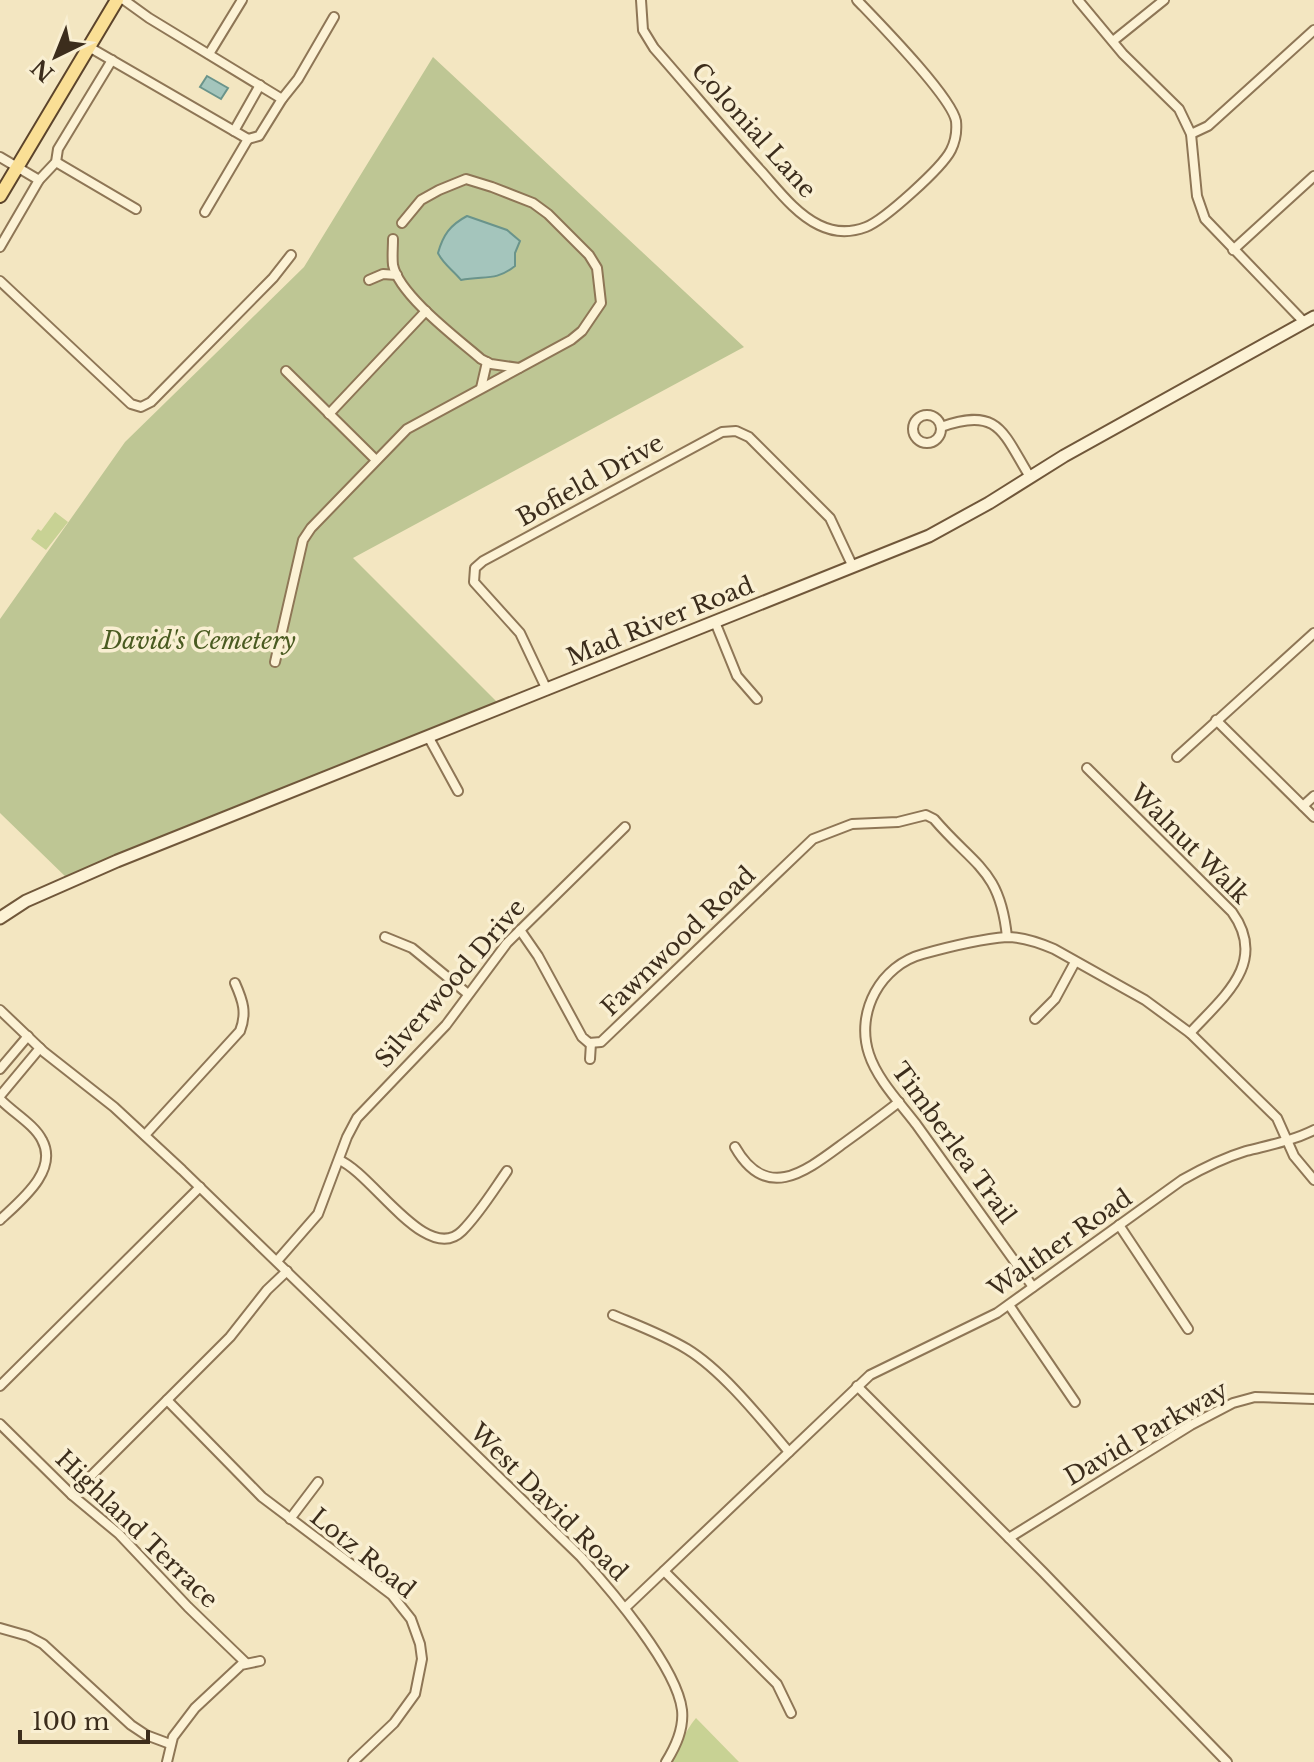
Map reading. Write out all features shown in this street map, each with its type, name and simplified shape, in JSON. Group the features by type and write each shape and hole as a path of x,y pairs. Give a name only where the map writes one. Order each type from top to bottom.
{"main road":[{"path":"0,196 117,0"}],"street":[{"path":"124,0 282,99"},
{"path":"141,11 147,0"},
{"path":"209,54 242,0"},
{"name":"Colonial Lane","path":"641,0 643,30 654,48 747,155 801,213 821,226 842,231 866,227 893,208 947,157 956,131 953,113 939,90 857,0"},
{"path":"1078,0 1113,41 1170,97 1186,121 1191,134 1197,196 1205,219 1233,250 1309,320"},
{"path":"1113,41 1164,0"},
{"path":"205,212 248,139 259,136 298,79 334,17"},
{"path":"1191,134 1208,126 1314,30"},
{"path":"89,47 248,139"},
{"path":"0,247 39,180 56,162 58,149 112,60"},
{"path":"234,131 260,85"},
{"path":"0,157 39,180"},
{"path":"56,162 136,209"},
{"path":"1233,250 1314,176"},
{"path":"275,662 303,540 311,528 407,429 571,340 582,331 601,303 597,268 589,255 533,203 466,179 421,200 402,223"},
{"path":"393,239 393,265 397,275 426,311 487,362 519,368"},
{"path":"0,281 131,404 141,407 151,402 249,303 291,255"},
{"path":"369,280 383,274 397,275"},
{"path":"329,414 426,311"},
{"name":"Mad River Road","path":"1,917 26,901 70,881 947,527 1309,320"},
{"path":"481,388 487,362"},
{"path":"286,371 376,460"},
{"path":"941,427 963,419 978,418 991,422 1006,439 1030,477"},
{"name":"Bofield Drive","path":"547,690 520,633 474,582 473,572 483,561 711,437 732,431 749,437 830,518 853,567"},
{"path":"715,622 737,676 757,699"},
{"path":"1177,757 1314,633"},
{"path":"1216,720 1314,817"},
{"path":"429,738 458,791"},
{"name":"Walnut Walk","path":"1087,768 1232,912 1242,929 1246,952 1240,974 1234,985 1190,1033"},
{"path":"1303,806 1314,796"},
{"name":"Fawnwood Road","path":"520,930 538,956 582,1037 591,1043 605,1039 803,846 818,836 852,824 898,822 919,815 930,816 993,881 1001,900 1007,937"},
{"name":"Silverwood Drive","path":"277,1261 318,1214 357,1118 435,1038 494,958 625,827"},
{"path":"385,937 412,948 468,994"},
{"name":"Timberlea Trail","path":"1033,1287 875,1067 866,1042 867,1013 875,991 889,973 912,957 1007,937 1041,944 1145,1000 1190,1033 1264,1103 1277,1118 1301,1167 1314,1180"},
{"path":"1035,1019 1055,999 1075,962"},
{"path":"145,1135 240,1031 244,1002 235,983"},
{"name":"West David Road","path":"0,1010 40,1048 145,1135 200,1187 581,1557 625,1608 857,1386"},
{"path":"0,1069 28,1036"},
{"path":"590,1059 591,1043"},
{"path":"0,1220 33,1186 46,1160 40,1136 0,1098 40,1048"},
{"path":"735,1147 758,1173 773,1178 794,1176 899,1102"},
{"name":"Walther Road","path":"857,1386 881,1368 979,1323 1009,1305 1202,1168 1314,1130"},
{"path":"339,1160 350,1165 425,1235 440,1240 450,1239 462,1231 507,1171"},
{"path":"0,1386 200,1187"},
{"path":"1119,1225 1188,1329"},
{"path":"72,1495 230,1337 267,1290 287,1271"},
{"path":"1009,1305 1075,1402"},
{"path":"613,1315 669,1339 699,1358 739,1395 789,1452"},
{"path":"857,1386 1227,1762"},
{"name":"David Parkway","path":"1009,1538 1170,1438 1233,1403 1255,1397 1314,1399"},
{"name":"Lotz Road","path":"167,1400 246,1483 392,1595 411,1619 420,1644 420,1676 412,1700 394,1723 353,1762"},
{"name":"Highland Terrace","path":"0,1424 72,1495 119,1534 246,1663"},
{"path":"290,1519 318,1482"},
{"path":"664,1571 777,1684 791,1713"},
{"path":"625,1608 674,1683 680,1700 682,1724 678,1740 666,1762"},
{"path":"0,1628 43,1644 131,1725 146,1735 170,1744"},
{"path":"167,1762 170,1744 195,1708 246,1663 260,1661"}],"green space":[{"name":"David's Cemetery","path":"433,57 744,347 353,558 503,708 70,881 0,813 0,619 125,442 304,267"},
{"path":"55,512 68,522 46,550 31,539"},
{"path":"696,1718 739,1762 672,1762"}],"water":[{"path":"207,76 228,88 221,99 200,87"},
{"path":"467,216 507,230 520,241 515,253 515,266 495,276 461,280 445,264 438,253 442,241 456,223"}]}
